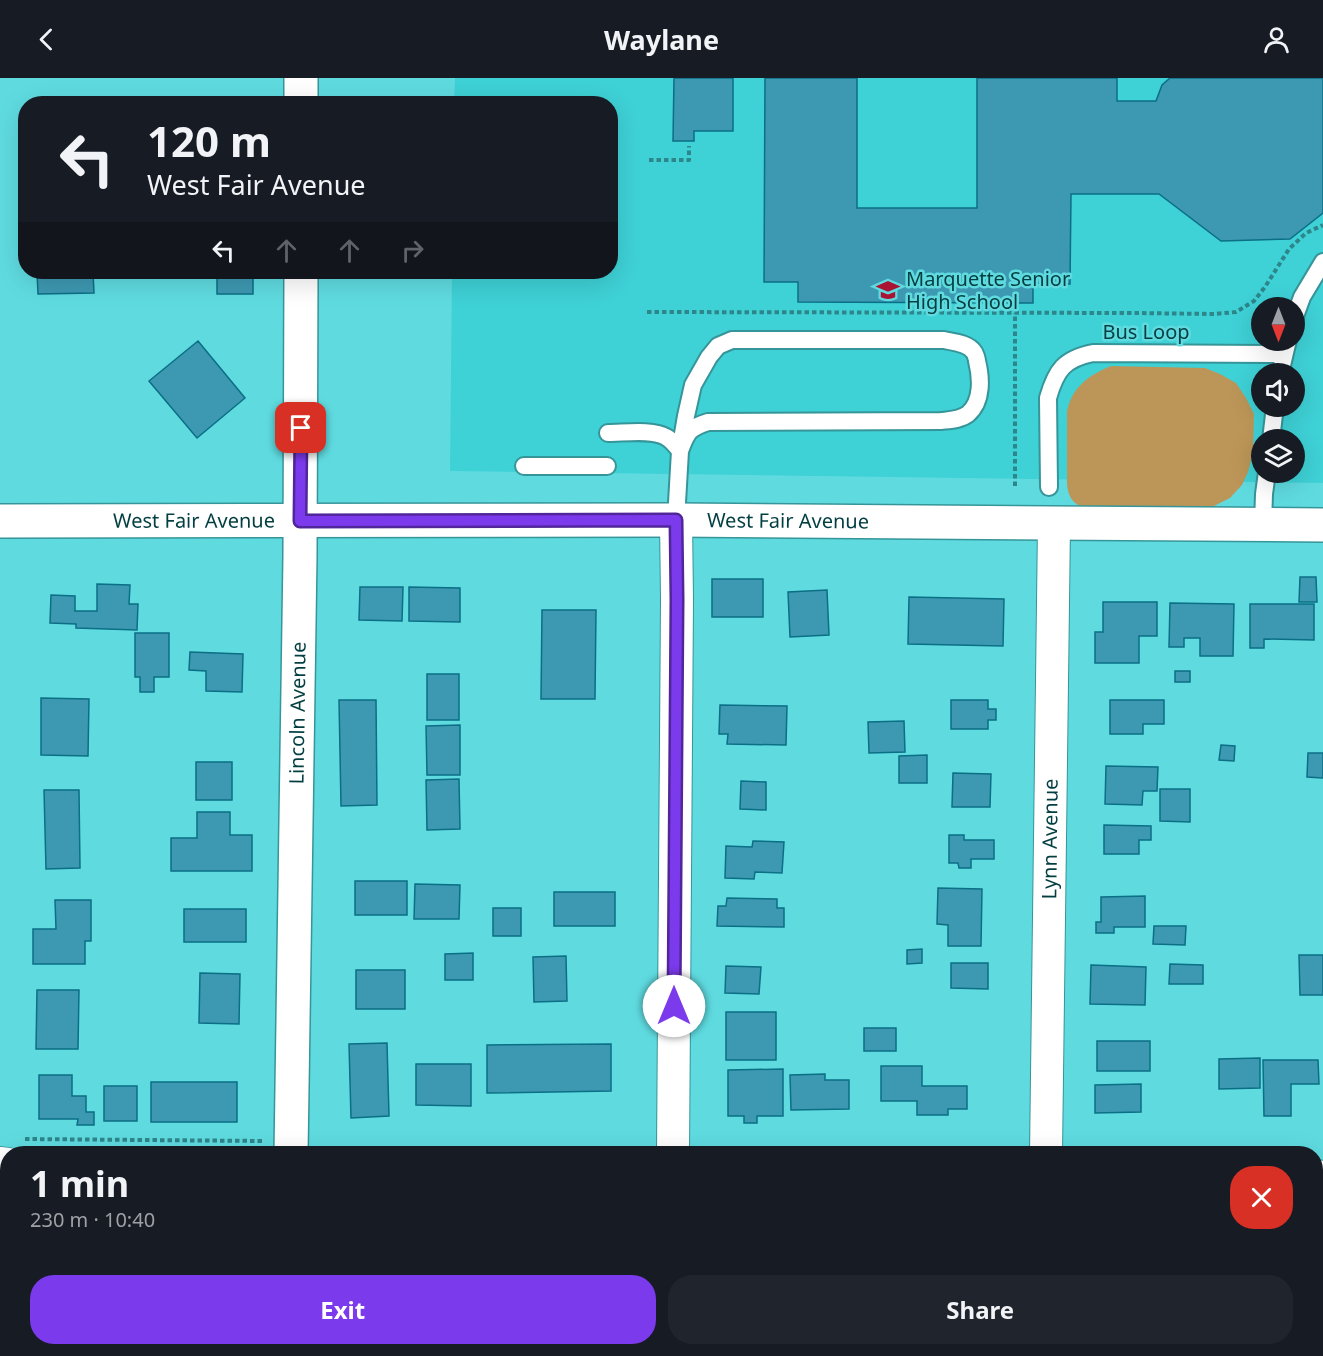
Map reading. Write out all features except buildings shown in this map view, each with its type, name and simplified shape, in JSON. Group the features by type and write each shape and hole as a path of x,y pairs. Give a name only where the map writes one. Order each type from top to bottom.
{"street":[{"path":"301,78 301,96"},
{"name":"Lincoln Avenue","path":"278,1146 300,521 301,279"},
{"path":"673,1146 676,520"},
{"name":"West Fair Avenue","path":"0,521 676,520 1323,525"},
{"name":"Lynn Avenue","path":"1046,1146 1054,524"}],"lane":[{"path":"1302,297 1323,262"},
{"path":"676,520 680,451 693,386 718,345 732,340 944,340 965,345 975,352 980,384 977,400 969,412 958,419 708,422 687,432 680,451"},
{"name":"Bus Loop","path":"1049,487 1048,398 1058,372 1067,363 1078,356 1093,353 1251,348"},
{"path":"608,433 664,435 680,451"},
{"path":"524,466 607,466"},
{"path":"1263,525 1266,483"}],"path":[{"path":"648,160 689,160 689,146"},
{"path":"647,312 1214,314 1236,312 1254,302 1289,249 1306,233 1323,225"},
{"path":"1015,313 1015,486"}],"shaded area":[{"name":"Marquette Senior High School","path":"455,78 1323,78 1323,483 1305,483 1305,429 1251,429 1251,482 450,471 452,279 618,279 618,96 454,96"},
{"path":"1111,366 1205,368 1236,383 1251,408 1251,417 1254,417 1254,429 1251,429 1251,461 1242,485 1230,498 1212,507 1194,510 1087,509 1078,505 1072,500 1067,483 1067,411 1077,389 1096,373"}],"place":[{"name":"Marquette Senior High School","path":"888,290"}],"route":[{"path":"301,428 300,521 676,520 674,1006"}]}
